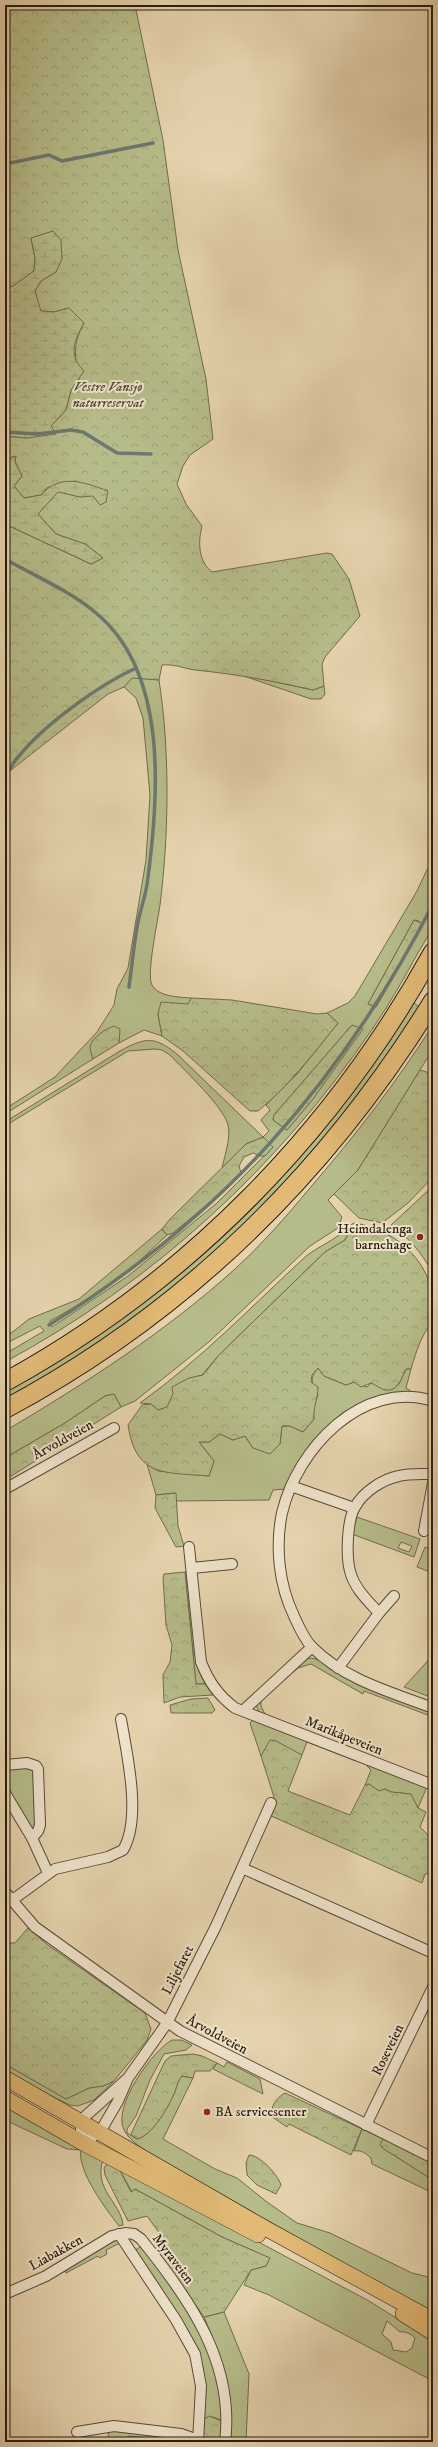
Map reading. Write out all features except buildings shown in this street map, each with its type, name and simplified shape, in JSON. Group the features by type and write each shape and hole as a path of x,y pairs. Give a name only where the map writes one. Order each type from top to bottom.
{"highway":[{"path":"5,1382 67,1346 129,1304 231,1218 279,1168 345,1089 386,1031 433,952"},
{"path":"5,1409 82,1365 167,1304 231,1250 288,1194 369,1098 433,1001"},
{"path":"5,1369 67,1346"},
{"path":"5,1423 64,1387 82,1365"}],"main road":[{"path":"5,2078 265,2228 433,2320"},
{"path":"5,2098 83,2143 315,2265 433,2333"}],"street":[{"path":"433,1401 406,1397 389,1398 355,1411 324,1436 300,1468 291,1486 282,1514 279,1570 290,1608 312,1646 338,1668 348,1674 433,1708"},
{"name":"Årvoldveien","path":"5,1489 114,1428"},
{"path":"379,1613 359,1591 350,1571 347,1542 354,1508 363,1497 386,1480 399,1476 433,1474"},
{"path":"424,1531 433,1483"},
{"path":"291,1486 354,1508"},
{"name":"Marikåpeveien","path":"189,1547 201,1662 207,1678 219,1696 235,1708 433,1785"},
{"path":"192,1568 232,1564"},
{"path":"338,1668 379,1613 394,1596"},
{"path":"245,1711 246,1708 276,1677 312,1646"},
{"path":"11,1901 48,1873 70,1865 117,1854 124,1850 128,1842 132,1818 121,1719"},
{"path":"5,1765 27,1763 36,1766 38,1769 40,1825 38,1831 32,1838"},
{"path":"5,1793 32,1838 48,1873"},
{"name":"Liljefaret","path":"83,2143 100,2132 118,2101 128,2078 167,2023 216,1926 271,1803"},
{"path":"242,1868 433,1953"},
{"name":"Årvoldveien","path":"5,1892 11,1901 35,1927 167,2023 226,2056 433,2158"},
{"name":"Roseveien","path":"366,2125 433,1987"},
{"name":"Liljefaret","path":"80,2121 128,2078"},
{"path":"80,2121 83,2143"},
{"name":"Liabakken","path":"5,2294 46,2276 120,2234"},
{"name":"Myraveien","path":"77,2432 114,2426 180,2434 198,2441 201,2386 194,2354 176,2320 120,2234"},
{"name":"Myraveien","path":"120,2234 134,2234 149,2249 194,2313 212,2348 225,2391 227,2424 225,2442"}],"green space":[{"name":"Vestre Vansjø naturreservat","path":"5,5 135,5 163,140 178,250 206,379 213,439 190,455 183,466 177,484 186,504 202,526 200,551 202,557 207,568 212,572 327,553 332,554 349,579 360,616 325,657 322,664 324,686 313,690 254,678 162,665 159,680 132,678 124,687 108,694 11,770 5,770 5,524 91,564 103,558 85,544 56,534 38,514 58,491 80,497 107,491 48,487 41,495 24,498 14,486 22,476 15,462 15,456 5,460 5,436 27,438 51,426 66,410 71,390 79,380 76,364 76,344 84,323 69,308 54,312 40,311 35,291 41,281 56,272 31,238 35,258 34,271 13,286 5,289"},
{"path":"53,231 61,240 62,259 56,272 41,281 35,291 41,311 54,312 69,308 84,323 75,342 74,354 79,365 84,371 71,390 66,410 51,426 56,434 27,438 5,436 5,289 13,286 34,271 35,258 31,238"},
{"path":"16,456 15,462 22,476 14,486 24,498 41,495 48,488 56,484 73,481 108,491 106,502 100,505 93,496 80,497 58,492 38,514 56,534 85,544 103,558 91,564 5,524 5,460"},
{"path":"238,674 313,690 324,686 325,694 321,699 311,699"},
{"path":"132,677 159,680 163,707 167,764 167,821 160,905 151,959 150,970 152,985 159,992 169,996 191,998 189,1004 158,1014 162,1036 144,1030 119,1043 119,1038 105,1030 97,1037 92,1045 93,1059 5,1114 5,1109 55,1077 97,1032 114,1005 117,989 128,968 146,860 150,795 143,718 136,698 124,687"},
{"path":"433,857 434,912 432,926 428,936 373,1028 336,1079 297,1128 254,1174 209,1217 162,1258 112,1296 5,1362 5,1354 44,1331 40,1326 5,1344 5,1338 29,1319 79,1299 162,1229 167,1235 132,1268 94,1296 50,1321 52,1327 128,1276 217,1203 273,1147 263,1137 269,1131 261,1120 270,1110 266,1105 297,1074 338,1023 327,1013 348,1003 355,996 417,891","holes":["414,920 419,921 421,929 376,1007 368,1004","352,1025 356,1028 313,1099 287,1130 273,1120 274,1115"]},
{"path":"414,920 423,924 376,1007 368,1004"},
{"path":"191,998 232,1000 317,1014 327,1013 338,1023 280,1091 258,1111 250,1111 183,1051 162,1036 158,1014 161,1002 188,1004"},
{"path":"414,1003 419,1007 380,1067 337,1125 283,1188 204,1262 149,1307 70,1363 5,1401 5,1392 70,1353 133,1310 173,1280 242,1219 274,1186 334,1116 389,1041"},
{"path":"352,1025 363,1029 313,1099 287,1130 273,1120 274,1115"},
{"path":"433,1025 433,1049 358,1170 328,1200 342,1217 338,1228 310,1246 210,1341 135,1401 121,1407 114,1394 105,1396 65,1423 5,1458 5,1431 124,1356 181,1314 235,1269 255,1250 292,1210 359,1129 390,1088"},
{"path":"114,1026 120,1029 119,1043 93,1059 90,1048 91,1043 100,1034"},
{"path":"143,1041 156,1041 177,1054 263,1137 246,1144 222,1168 229,1135 225,1117 203,1089 170,1055 162,1050 155,1049 128,1051 5,1126 5,1122 129,1046"},
{"path":"420,1070 433,1074 433,1177 408,1203 382,1223 359,1218 334,1194 358,1170"},
{"path":"263,1137 273,1147 265,1156 260,1156 253,1153 244,1157 239,1166 241,1173 228,1187 173,1233 167,1235 162,1229 170,1219 246,1144"},
{"name":"Heimdalenga barnehage","path":"433,1186 433,1273 409,1240 390,1226"},
{"path":"354,1223 385,1233 399,1242 412,1253 422,1266 429,1281 433,1297 433,1315 420,1343 411,1369 406,1369 399,1383 393,1389 389,1390 382,1389 371,1383 361,1387 354,1382 346,1385 324,1376 318,1368 312,1375 311,1382 318,1387 314,1419 303,1432 290,1426 282,1426 280,1444 270,1454 253,1448 245,1436 233,1440 220,1434 209,1442 199,1442 214,1461 209,1476 166,1472 155,1469 146,1463 138,1455 132,1442 128,1425 142,1405 151,1404 158,1410 167,1407 173,1394 172,1387 189,1378 203,1375 219,1355 325,1252 345,1240 349,1232 347,1227"},
{"path":"347,1227 349,1232 345,1240 325,1252 219,1355 202,1375 185,1382 173,1396 167,1408 158,1410 151,1404 140,1403 184,1369 305,1257 338,1236"},
{"path":"318,1368 324,1376 346,1385 354,1382 367,1387 371,1383 393,1389 399,1384 406,1369 411,1369 406,1388 411,1391 409,1393 388,1394 368,1400 350,1409 333,1422 318,1436 305,1453 294,1470 285,1489 273,1490 269,1500 176,1501 175,1493 156,1495 147,1464 158,1471 209,1476 214,1461 199,1442 209,1442 220,1434 233,1440 245,1436 253,1448 280,1444 282,1426 290,1426 303,1432 314,1419 313,1408 318,1395 312,1378"},
{"path":"114,1394 121,1407 5,1480 5,1458 65,1423 105,1396"},
{"path":"176,1493 178,1526 184,1546 176,1547 155,1508 156,1495"},
{"path":"357,1517 420,1539 414,1557 352,1534","holes":["401,1542 412,1546 409,1552 398,1548"]},
{"path":"425,1547 433,1550 433,1573 417,1567"},
{"path":"188,1571 199,1671 205,1684 196,1684 185,1572"},
{"path":"185,1572 196,1684 205,1684 213,1695 180,1697 164,1703 163,1675 170,1662 172,1645 166,1625 163,1578 164,1574"},
{"path":"433,1655 433,1698 404,1687"},
{"path":"311,1658 320,1660 433,1712 433,1717 364,1691 363,1694 311,1664 298,1668 261,1699 261,1706 266,1716 259,1712 255,1703 303,1660"},
{"path":"208,1698 215,1710 212,1713 171,1713 170,1705 191,1699"},
{"path":"253,1720 356,1759 356,1761 307,1742 302,1755 278,1744 266,1749 261,1756 250,1723"},
{"path":"270,1740 276,1741 302,1755 288,1791 350,1815 365,1785 369,1784 379,1791 385,1789 391,1792 411,1794 418,1808 426,1812 420,1827 433,1840 433,1873 425,1874 422,1883 269,1815 274,1797 261,1756"},
{"path":"369,1764 424,1786 426,1789 418,1808 410,1794 391,1792 385,1789 379,1791 369,1784 365,1785 371,1770 367,1766"},
{"path":"9,1768 32,1768 35,1774 38,1797 35,1828 29,1828 8,1791 5,1772"},
{"path":"28,1928 49,1946 145,2013 151,2029 147,2040 114,2081 103,2086 89,2088 66,2099 5,2064 5,1943 15,1943"},
{"path":"172,2040 181,2040 192,2045 186,2050 164,2054 150,2080 136,2116 127,2129 127,2133 137,2139 148,2133 167,2108 182,2076 193,2078 163,2139 215,2169 237,2178 297,2223 330,2233 412,2273 433,2278 433,2314 173,2167 133,2142 124,2130 122,2120 129,2094 136,2080 154,2055"},
{"path":"193,2054 202,2056 217,2063 210,2071 195,2071 193,2078 182,2076 170,2102 158,2122 148,2133 137,2139 131,2134 165,2061 171,2056"},
{"path":"227,2062 260,2079 263,2094 213,2069 217,2063 224,2067"},
{"path":"5,2064 66,2099 89,2088 103,2086 114,2081 94,2100 78,2106 70,2105 5,2071"},
{"path":"285,2093 362,2129 351,2155 289,2124 287,2127 271,2116 275,2103 279,2097"},
{"path":"5,2105 103,2160 101,2170 104,2188 118,2210 123,2225 119,2226 94,2190 83,2168 81,2150 67,2149 5,2120"},
{"path":"362,2129 383,2139 381,2145 384,2149 433,2180 433,2193 372,2164 371,2158 363,2152 354,2151"},
{"path":"383,2139 433,2164 433,2180 384,2149 380,2145"},
{"path":"249,2155 258,2158 268,2166 276,2176 281,2185 276,2194 257,2185 247,2175 246,2163"},
{"path":"108,2162 118,2167 131,2192 135,2189 222,2237 270,2258 266,2266 251,2270 224,2312 204,2317 182,2285 154,2250 162,2244 160,2234 147,2216 128,2221 105,2175 104,2168"},
{"path":"118,2167 369,2301 433,2341 433,2381 269,2295 244,2285 251,2270 266,2266 269,2258 222,2237 135,2189 132,2192","holes":["387,2321 400,2332 408,2333 415,2338 412,2348 406,2352 393,2350 391,2342 382,2334"]},
{"path":"120,2239 122,2242 106,2250 107,2254 100,2258 98,2256 66,2273 65,2271 110,2242"},
{"path":"140,2247 150,2257 187,2308 202,2335 216,2371 224,2422 214,2417 203,2420 203,2378 134,2251"},
{"path":"224,2312 249,2374 246,2442 230,2442 230,2409 225,2378 216,2348 204,2317"},
{"path":"209,2416 224,2422 222,2442 201,2442 203,2420"},
{"path":"109,2429 179,2437 186,2442 129,2436 121,2442 113,2442 108,2436"}],"waterway":[{"path":"5,164 49,155 62,161 153,143"},
{"path":"5,432 37,434 71,430 83,432 117,453 151,454"},
{"path":"5,559 64,591 96,613 119,638 136,667 147,701 153,736 155,809 147,883 139,916 129,987"},
{"path":"5,776 17,758 30,744 73,706 106,684 136,668"},
{"path":"49,1325 111,1283 169,1239 222,1192 271,1142 316,1088 358,1031 397,970 433,904"}],"place":[{"name":"Heimdalenga barnehage","path":"420,1237"},
{"name":"BA servicesenter","path":"207,2112"}]}
